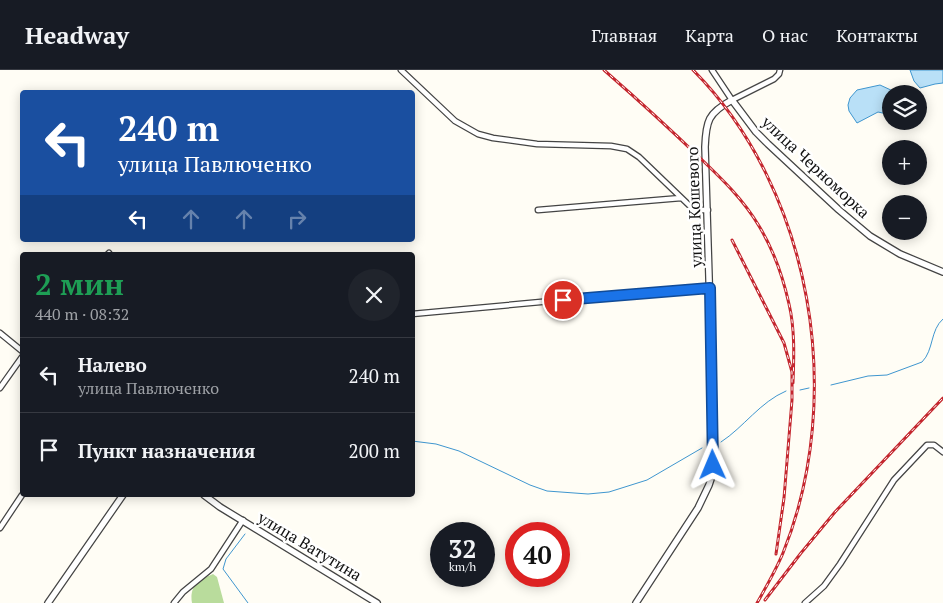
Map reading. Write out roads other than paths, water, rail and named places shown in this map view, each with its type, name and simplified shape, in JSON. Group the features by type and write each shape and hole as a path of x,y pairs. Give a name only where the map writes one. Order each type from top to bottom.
{"street":[{"path":"400,70 455,121 478,134 537,144 621,147 640,157 681,198 696,210 708,210"},
{"name":"улица Черноморка","path":"712,70 756,132 858,226 900,254 943,272"},
{"path":"732,100 774,78 779,74 780,70"},
{"name":"улица Кошевого","path":"636,603 698,508 710,485 712,476 710,288 705,147 707,126 712,114 732,100"},
{"path":"538,210 681,198"},
{"path":"415,314 710,288"},
{"path":"0,333 20,349"},
{"path":"0,388 20,361"},
{"path":"805,603 824,586 840,564 894,480 927,445 934,445 943,452"},
{"path":"0,528 20,497"},
{"path":"48,603 122,497"},
{"name":"улица Ватутина","path":"207,497 377,603"},
{"path":"174,603 210,569 243,520"}],"water":[{"path":"910,70 943,70 943,83 927,86 917,85"},
{"path":"882,86 882,113 878,112 857,123 849,111 848,105 850,98 857,90"}],"waterway":[{"path":"831,385 868,376 887,375 922,362 929,352 936,329 943,319"},
{"path":"800,390 809,388"},
{"path":"721,442 760,408 786,391"},
{"path":"415,441 436,444 459,451 530,485 547,491 588,494 609,492 647,480 702,448"},
{"path":"245,534 226,559 223,569 248,603"}],"railway":[{"path":"604,70 715,173 753,216 769,244 777,263 789,304 793,333 793,383"},
{"path":"693,70 734,119 767,175 791,235 807,298 814,364 812,429 802,492 783,553 757,603"},
{"path":"732,240 784,343 792,372 792,400 784,498 776,554"},
{"path":"765,600 835,512 943,398"}]}
